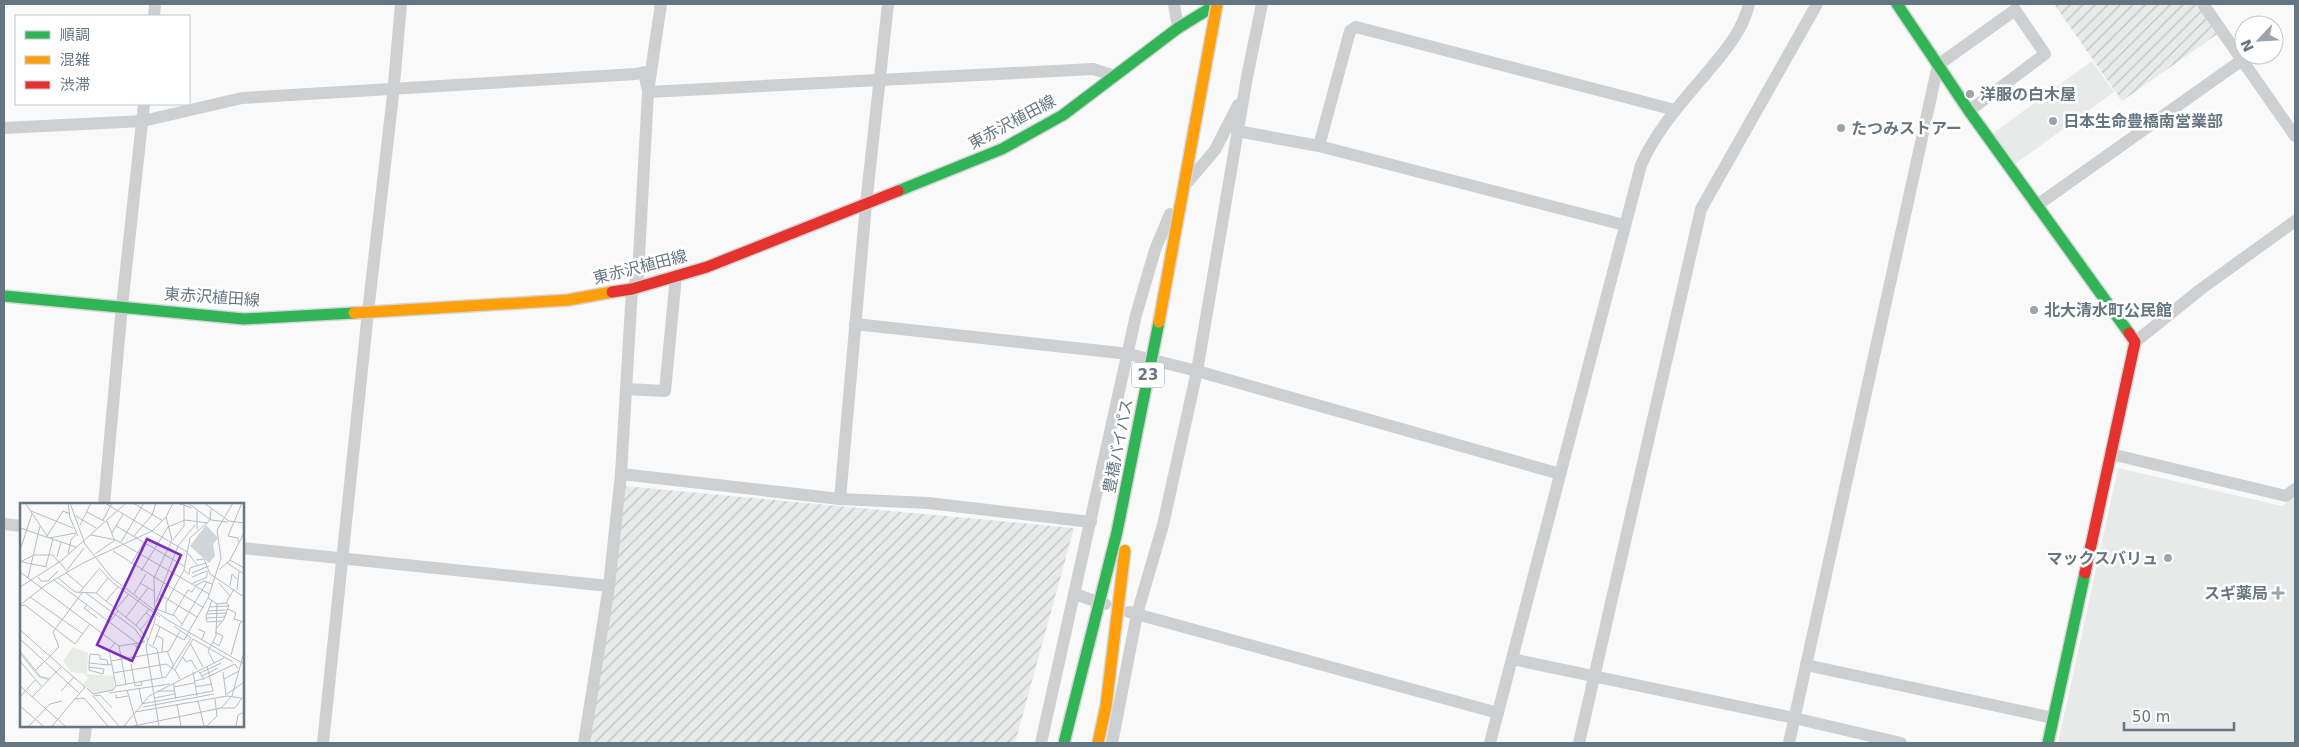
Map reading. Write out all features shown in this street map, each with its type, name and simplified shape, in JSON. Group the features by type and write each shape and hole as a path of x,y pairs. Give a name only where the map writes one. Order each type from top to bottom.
{"main road":[{"name":"東赤沢植田線","path":"4,296 244,319 568,300 632,289 707,267 1002,149 1063,115 1178,28 1217,4"},
{"name":"豊橋バイパス","path":"1064,743 1117,532 1217,4"},
{"path":"1896,4 2036,206 2135,342 2048,743"},
{"name":"23","path":"1098,743 1106,706 1140,418"}],"street":[{"path":"323,743 368,312 394,89 401,4"},
{"path":"584,743 609,586 621,474 632,289 638,276 648,92 661,4"},
{"path":"840,500 866,204 888,4"},
{"path":"1174,4 1178,28"},
{"path":"1112,743 1137,614 1163,525 1197,371 1247,77 1262,4"},
{"path":"1490,743 1624,225 1647,152 1675,110 1733,41 1745,19 1749,4"},
{"path":"1579,743 1701,209 1817,4"},
{"path":"2203,4 2234,49"},
{"path":"1789,743 1938,65 2015,10 2045,54 1969,111"},
{"path":"1319,146 1350,31 1356,27 1675,110"},
{"path":"2036,206 2235,65"},
{"path":"2246,65 2291,122 2295,136"},
{"path":"648,92 880,82 1093,69 1115,76"},
{"path":"4,128 143,121 242,98 644,72 648,92"},
{"path":"1040,743 1146,279 1176,198 1215,150 1239,104 1247,77"},
{"path":"104,503 122,306 144,105"},
{"path":"1238,131 1319,146 1624,225"},
{"path":"2135,342 2201,289 2295,222"},
{"path":"626,389 665,391 676,276"},
{"path":"856,324 1128,354 1197,371 1560,474"},
{"path":"2111,454 2286,496 2295,489"},
{"path":"621,474 840,500 928,503 1091,522"},
{"path":"4,524 20,526"},
{"path":"244,548 609,586"},
{"path":"1074,594 1137,614 1498,713"},
{"path":"1512,659 1794,718 1901,743"},
{"path":"1806,665 2053,718"},
{"path":"84,743 86,727"}],"shaded area":[{"path":"2054,4 2199,4 2219,33 2122,101"},
{"path":"2092,61 2114,92 2015,164 1993,133"},
{"path":"2118,468 2282,506 2295,497 2295,743 2058,743"},
{"path":"624,486 1074,528 1015,743 584,743"}],"traffic: fast":[{"path":"898,191 1002,149 1063,115 1178,28 1217,4"},
{"path":"1897,4 1969,111 2129,333"},
{"path":"4,296 244,319 354,313"},
{"path":"1064,743 1117,532 1159,322"},
{"path":"2048,743 2085,573"}],"traffic: slow":[{"path":"1159,322 1217,4"},
{"path":"354,313 568,300 612,292"},
{"path":"1098,743 1106,706 1125,550"}],"traffic: jam":[{"path":"612,292 632,289 707,267 898,191"},
{"path":"2085,573 2135,342 2129,333"}],"place":[{"name":"洋服の白木屋","path":"1970,94"},
{"name":"日本生命豊橋南営業部","path":"2053,121"},
{"name":"たつみストアー","path":"1841,128"},
{"name":"北大清水町公民館","path":"2034,310"},
{"name":"マックスバリュ","path":"2168,558"},
{"name":"スギ薬局","path":"2278,593"}]}
